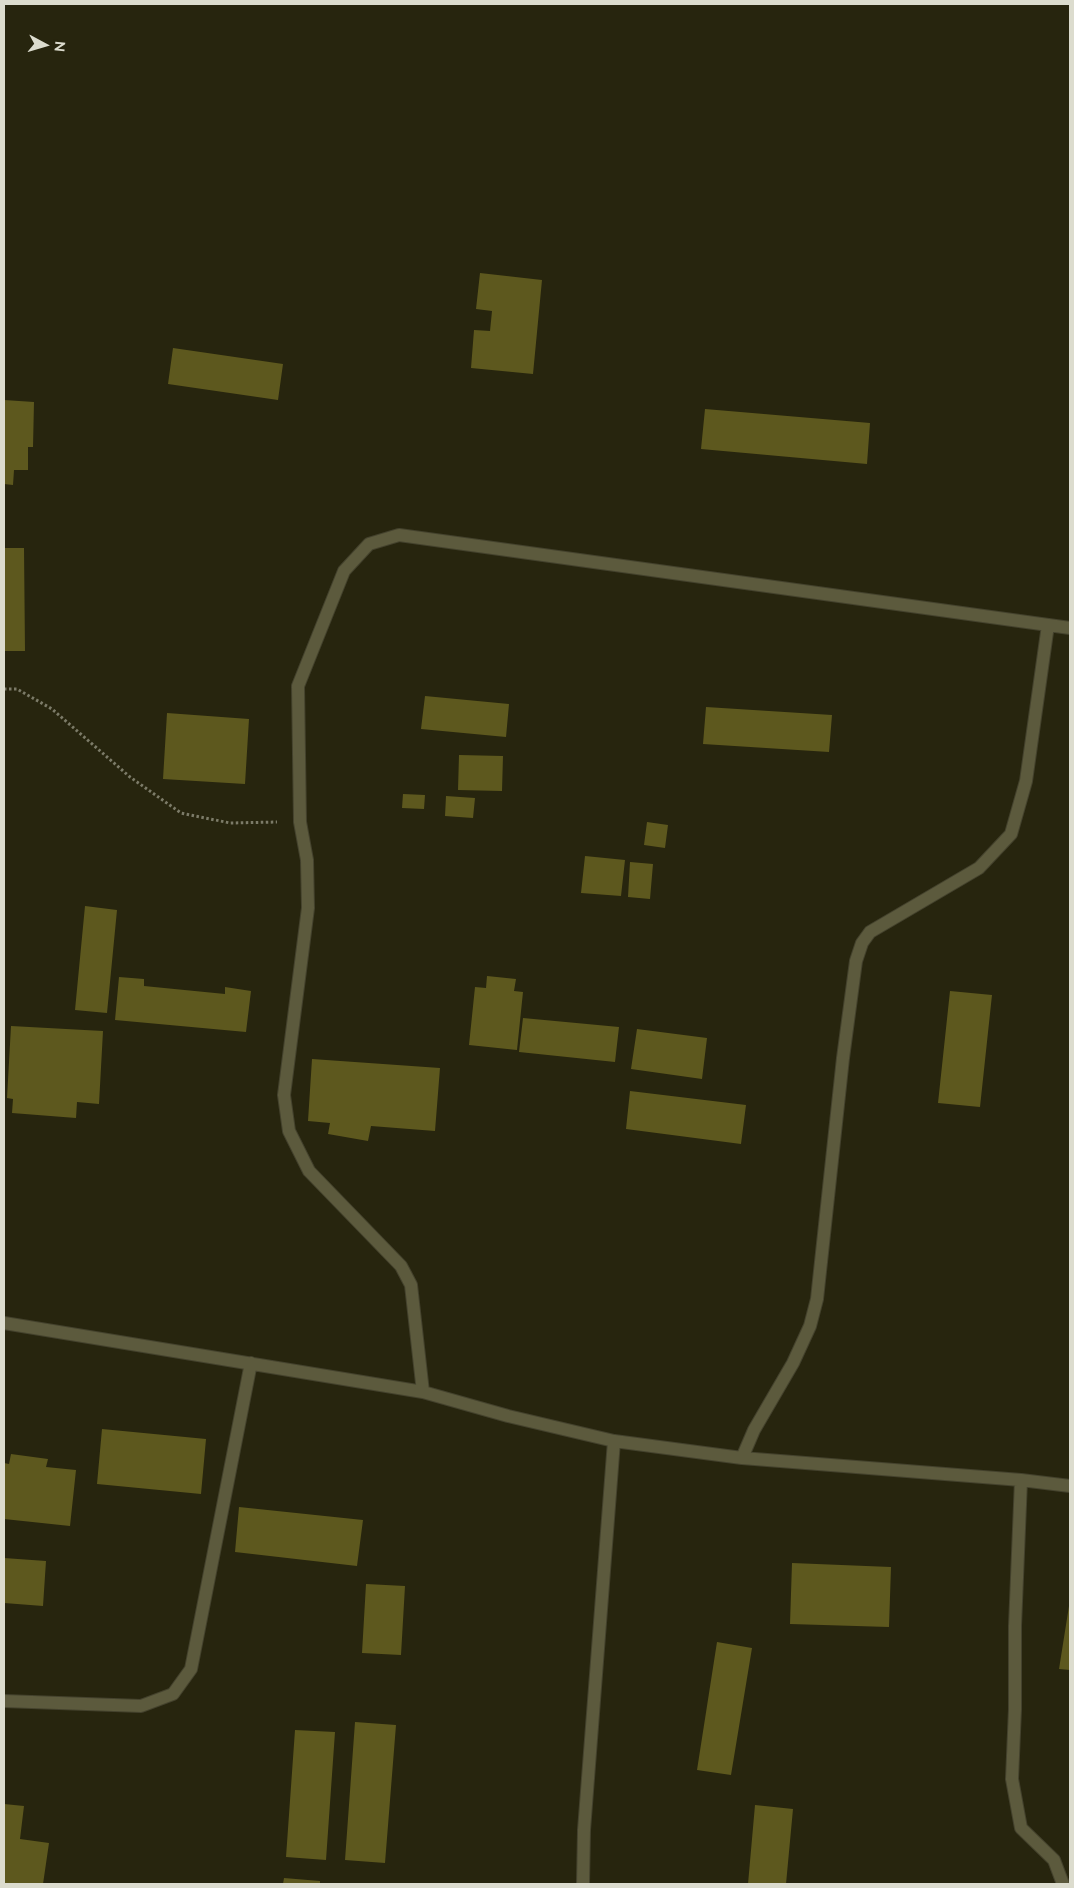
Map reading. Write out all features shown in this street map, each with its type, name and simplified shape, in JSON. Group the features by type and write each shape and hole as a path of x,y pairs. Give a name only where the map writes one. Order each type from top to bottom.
{"street":[{"path":"422,1392 411,1285 401,1266 309,1171 288,1131 284,1095 308,908 307,860 300,822 298,686 344,571 369,544 399,535 1070,628"},
{"path":"742,1458 754,1430 793,1363 810,1326 817,1299 843,1058 856,961 862,943 870,932 979,868 1012,834 1026,780 1048,625"},
{"path":"4,1323 422,1392 508,1416 614,1441 742,1458 1021,1480 1070,1486"},
{"path":"4,1701 141,1706 173,1694 191,1668 251,1363"},
{"path":"583,1884 584,1830 614,1441"},
{"path":"1021,1480 1015,1626 1015,1709 1012,1778 1021,1828 1054,1860 1066,1883"}],"path":[{"path":"4,689 18,689 52,709 130,777 181,813 230,823 300,822"}],"building":[{"path":"480,273 542,280 533,374 471,368 474,330 490,331 492,311 476,309"},
{"path":"173,348 283,364 278,400 168,384"},
{"path":"4,400 34,402 33,447 28,447 28,470 14,470 13,485 4,484"},
{"path":"705,409 870,423 867,464 701,449"},
{"path":"4,548 24,548 25,651 4,651"},
{"path":"425,696 509,704 506,737 421,729"},
{"path":"706,707 832,715 829,752 703,744"},
{"path":"167,713 249,719 245,784 163,779"},
{"path":"459,755 503,756 502,791 458,790"},
{"path":"403,794 425,795 424,809 402,808"},
{"path":"446,796 475,798 473,818 445,816"},
{"path":"647,822 668,825 665,848 644,845"},
{"path":"585,856 625,860 621,896 581,893"},
{"path":"630,862 653,864 650,899 628,897"},
{"path":"85,906 117,910 107,1013 75,1010"},
{"path":"487,976 516,979 514,991 523,992 517,1050 469,1045 475,987 486,988"},
{"path":"119,977 144,979 144,986 225,994 225,987 251,991 246,1032 115,1020"},
{"path":"950,991 992,995 980,1107 938,1103"},
{"path":"523,1018 619,1027 615,1062 519,1052"},
{"path":"11,1026 103,1031 99,1104 77,1102 76,1118 12,1113 13,1099 7,1098"},
{"path":"637,1029 707,1038 702,1079 631,1069"},
{"path":"312,1059 440,1068 435,1131 371,1126 368,1141 328,1134 330,1123 308,1121"},
{"path":"630,1091 746,1105 741,1144 626,1129"},
{"path":"102,1429 206,1439 201,1494 97,1484"},
{"path":"11,1454 48,1459 46,1467 76,1470 70,1526 4,1519 4,1463 9,1464"},
{"path":"239,1507 363,1520 357,1566 235,1552"},
{"path":"4,1558 46,1561 43,1606 4,1603"},
{"path":"792,1563 891,1567 889,1627 790,1624"},
{"path":"366,1584 405,1586 401,1655 362,1653"},
{"path":"1070,1607 1070,1670 1059,1669"},
{"path":"717,1642 752,1648 731,1775 697,1770"},
{"path":"355,1722 396,1725 385,1863 345,1860"},
{"path":"295,1730 335,1732 326,1860 286,1857"},
{"path":"4,1804 24,1806 20,1839 49,1843 43,1884 4,1884"},
{"path":"755,1805 793,1809 786,1884 748,1884"},
{"path":"284,1878 320,1881 320,1884 283,1884"}]}
